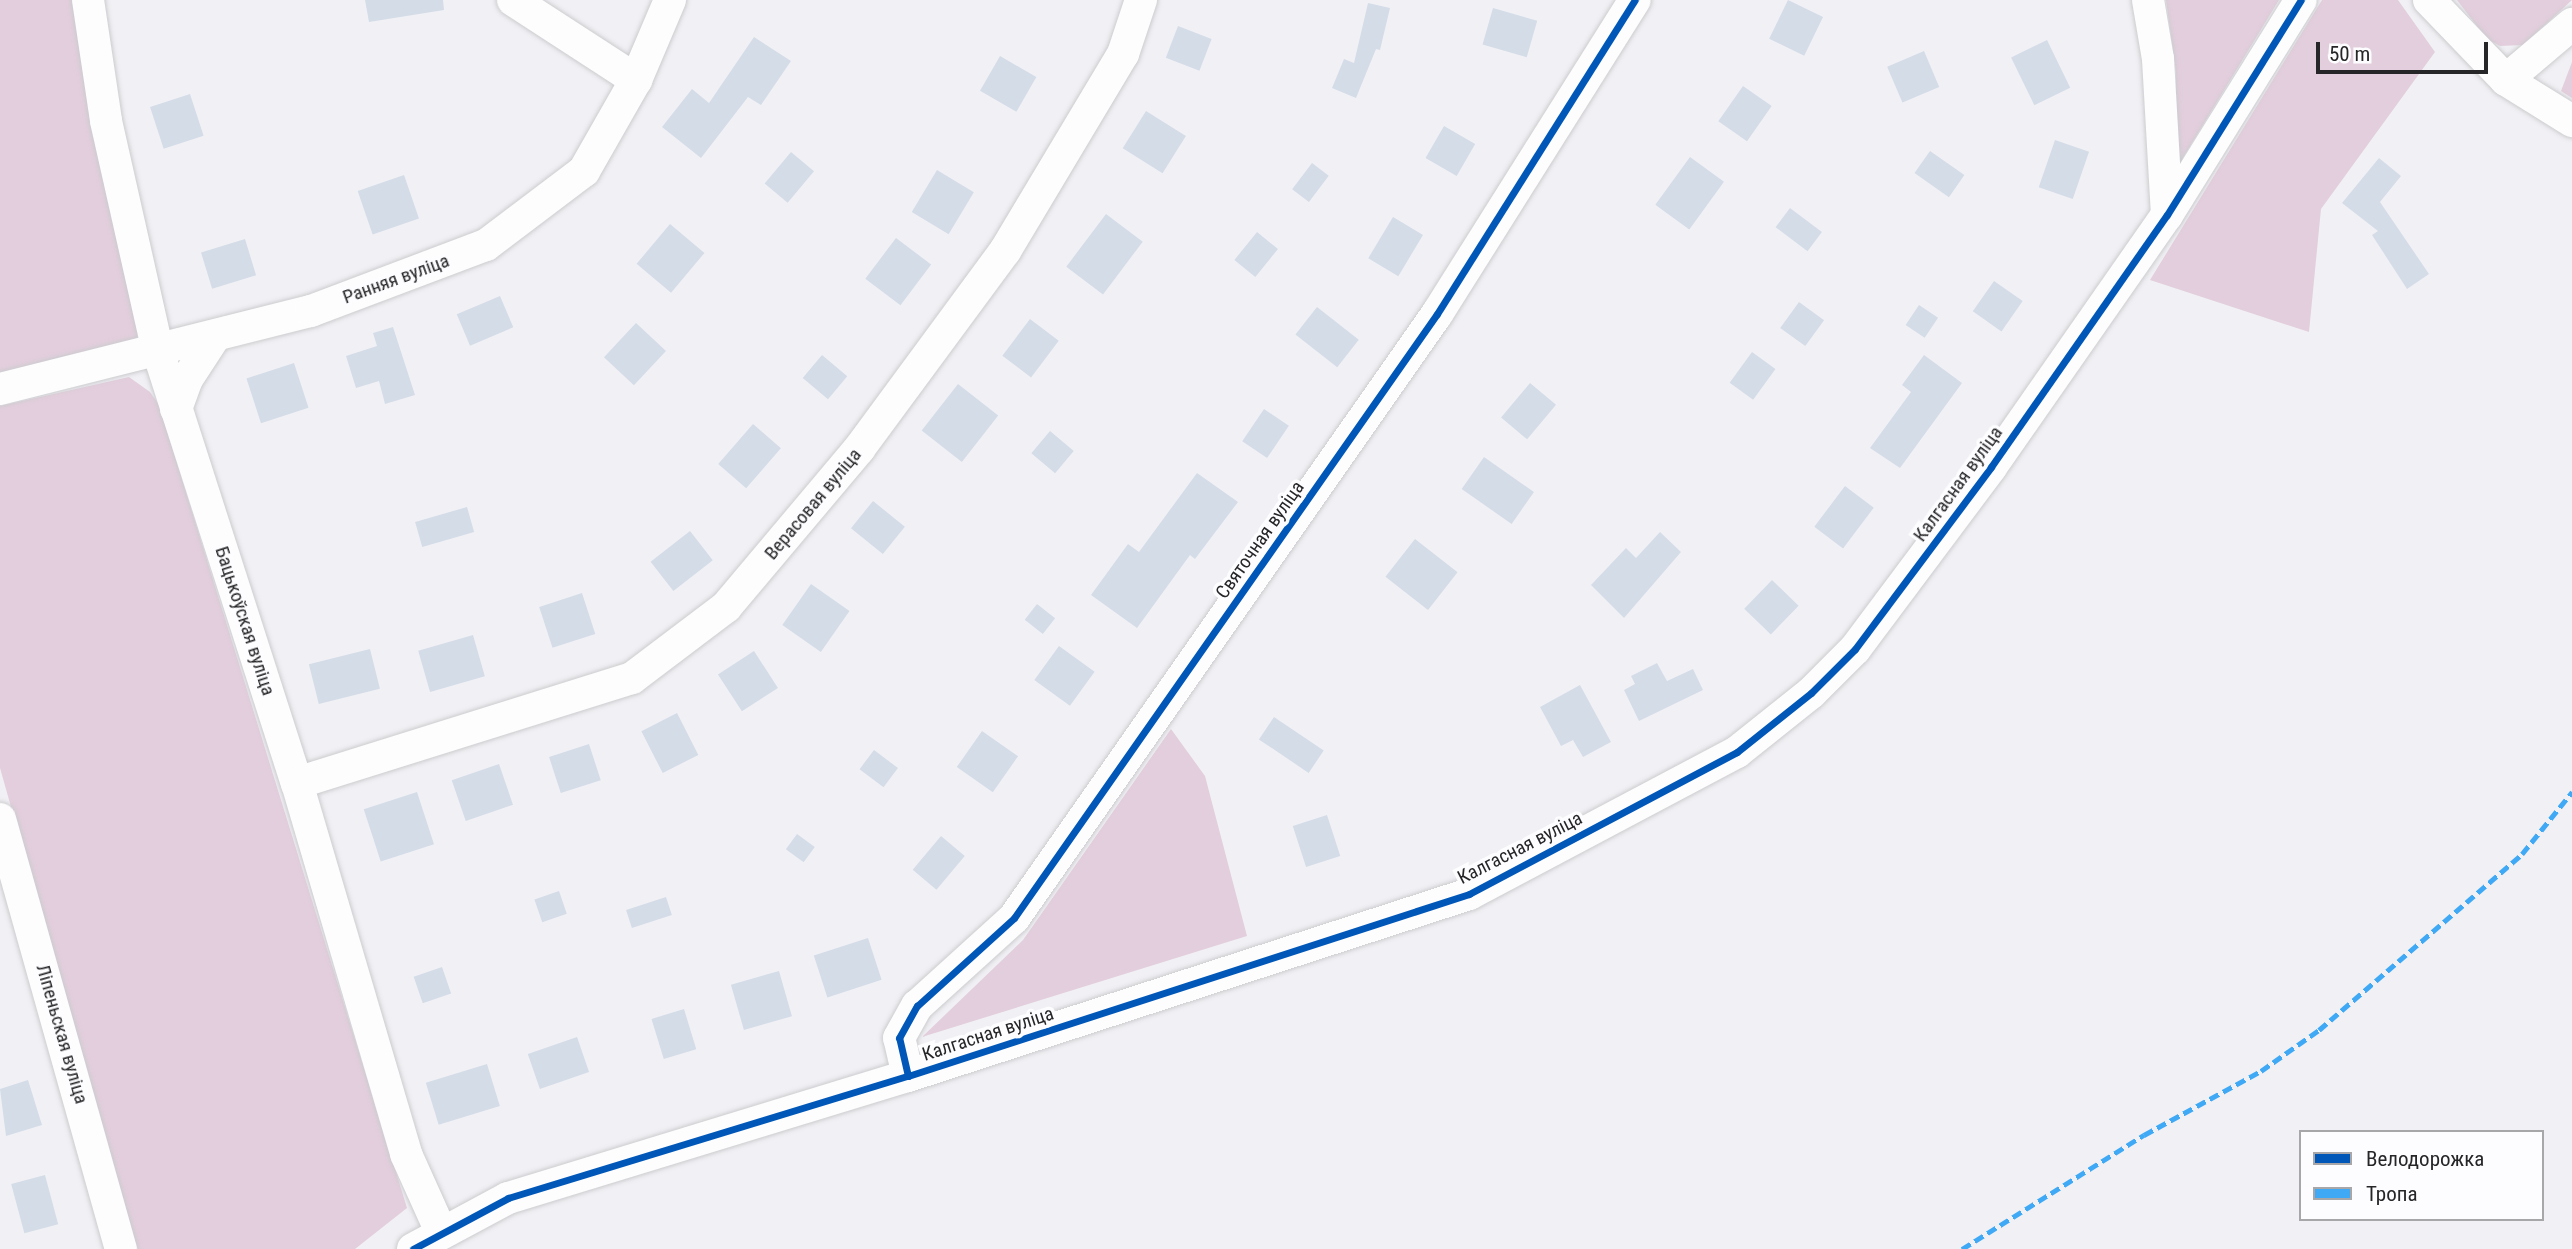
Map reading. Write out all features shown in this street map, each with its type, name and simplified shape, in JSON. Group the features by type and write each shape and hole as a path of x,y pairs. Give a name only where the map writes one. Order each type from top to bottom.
{"street":[{"name":"Бацькоўская вуліца","path":"88,0 106,121 158,351 297,783 406,1154 441,1232"},
{"path":"513,0 636,80"},
{"name":"Ранняя вуліца","path":"0,389 311,311 486,245 584,171 636,80 670,0"},
{"name":"Верасовая вуліца","path":"297,783 632,678 726,607 859,449 1005,251 1123,54 1141,0"},
{"name":"Святочная вуліца","path":"908,1076 899,1038 917,1006 1014,918 1437,314 1635,0"},
{"path":"2148,0 2158,59 2167,215"},
{"name":"Калгасная вуліца","path":"413,1249 508,1198 908,1076 1469,894 1737,752 1811,694 1855,649 1991,467 2167,215 2301,0"},
{"path":"2429,0 2506,80 2572,121"},
{"path":"2506,80 2572,24"},
{"path":"176,409 187,379 215,336"},
{"name":"Ліпеньская вуліца","path":"0,819 121,1249"}],"shaded area":[{"path":"0,0 73,0 140,330 134,343 0,376"},
{"path":"2166,0 2279,0 2176,169 2176,72"},
{"path":"2322,0 2398,0 2435,52 2321,209 2309,332 2150,280"},
{"path":"2457,0 2572,0 2523,45 2500,46 2487,39"},
{"path":"2572,62 2572,98 2561,91"},
{"path":"129,377 150,392 159,405 407,1208 355,1249 136,1249 0,768 0,406"},
{"path":"1171,729 1205,776 1247,936 922,1037 1023,940"}],"building":[{"path":"365,0 443,0 444,10 369,22"},
{"path":"1788,0 1823,17 1804,56 1769,39"},
{"path":"1368,3 1390,8 1380,50 1376,49 1356,98 1332,88 1344,59 1354,63"},
{"path":"1493,8 1537,21 1527,57 1483,45"},
{"path":"1178,26 1212,39 1199,71 1166,58"},
{"path":"754,37 791,61 761,105 748,97 701,158 662,127 692,89 709,103"},
{"path":"2047,40 2070,88 2034,105 2011,58"},
{"path":"1924,51 1939,87 1902,103 1887,67"},
{"path":"1000,56 1036,77 1016,112 980,91"},
{"path":"1743,86 1772,106 1747,141 1718,121"},
{"path":"190,94 204,136 164,149 150,107"},
{"path":"1146,111 1186,136 1163,173 1123,148"},
{"path":"1444,126 1475,144 1457,176 1426,158"},
{"path":"2055,140 2089,152 2073,199 2039,187"},
{"path":"1930,151 1964,175 1949,197 1915,173"},
{"path":"791,152 814,171 788,203 765,183"},
{"path":"1690,157 1724,182 1689,229 1655,205"},
{"path":"2379,158 2401,176 2380,202 2429,274 2407,289 2372,235 2378,231 2342,203"},
{"path":"1312,163 1329,176 1309,202 1292,189"},
{"path":"937,170 974,192 949,234 912,212"},
{"path":"404,175 419,218 373,234 358,191"},
{"path":"1790,208 1822,232 1808,251 1776,227"},
{"path":"1106,214 1143,242 1103,294 1066,267"},
{"path":"1393,217 1423,235 1398,276 1368,258"},
{"path":"670,224 704,253 671,293 637,264"},
{"path":"1257,232 1278,249 1255,277 1234,260"},
{"path":"896,238 931,264 900,305 865,279"},
{"path":"245,239 256,275 212,289 201,252"},
{"path":"1994,281 2023,301 2001,331 1973,311"},
{"path":"500,296 513,327 470,346 457,314"},
{"path":"1799,302 1824,320 1805,346 1780,328"},
{"path":"1919,305 1938,318 1925,338 1906,325"},
{"path":"1317,307 1359,340 1337,367 1295,335"},
{"path":"1030,319 1059,341 1031,377 1002,356"},
{"path":"636,323 666,351 634,385 604,357"},
{"path":"393,327 415,395 385,404 379,381 356,388 346,356 377,346 373,333"},
{"path":"1752,352 1775,369 1753,400 1730,383"},
{"path":"822,355 847,376 828,399 803,378"},
{"path":"1924,355 1962,383 1900,468 1870,448 1911,392 1902,385"},
{"path":"294,363 309,408 261,423 246,378"},
{"path":"1530,383 1556,405 1527,439 1501,417"},
{"path":"958,384 998,415 962,462 922,430"},
{"path":"1264,409 1289,426 1267,458 1242,441"},
{"path":"753,424 781,448 746,488 718,464"},
{"path":"1050,431 1074,451 1055,473 1031,453"},
{"path":"1484,457 1534,492 1512,524 1462,489"},
{"path":"1197,473 1238,502 1195,559 1190,555 1137,628 1091,595 1128,544 1139,552"},
{"path":"1845,486 1874,508 1843,548 1814,527"},
{"path":"873,501 905,527 883,554 851,528"},
{"path":"467,507 474,532 422,547 415,522"},
{"path":"690,531 713,560 673,591 651,562"},
{"path":"1660,532 1681,552 1624,618 1591,585 1626,548 1636,558"},
{"path":"1415,539 1458,572 1428,610 1385,577"},
{"path":"1772,580 1799,606 1771,634 1744,609"},
{"path":"811,584 850,611 821,652 782,625"},
{"path":"582,593 595,634 552,648 539,607"},
{"path":"1037,604 1055,618 1043,634 1025,620"},
{"path":"473,635 485,676 430,692 418,651"},
{"path":"1059,646 1095,672 1070,706 1034,680"},
{"path":"370,649 380,689 319,704 309,664"},
{"path":"754,651 778,688 742,711 718,674"},
{"path":"1657,663 1667,681 1693,669 1703,690 1639,721 1624,690 1635,684 1631,676"},
{"path":"1580,685 1611,742 1583,757 1573,740 1561,746 1540,707"},
{"path":"677,713 698,755 663,773 641,731"},
{"path":"1274,717 1324,751 1309,773 1259,739"},
{"path":"982,731 1018,756 993,792 957,767"},
{"path":"589,744 601,780 561,793 549,757"},
{"path":"874,750 898,768 884,787 860,769"},
{"path":"499,764 513,805 466,821 452,780"},
{"path":"417,792 434,844 381,862 364,809"},
{"path":"1327,815 1340,856 1306,867 1293,826"},
{"path":"797,834 815,847 804,862 786,849"},
{"path":"941,836 965,856 936,890 913,870"},
{"path":"559,891 567,914 542,922 534,899"},
{"path":"666,897 672,915 632,928 626,910"},
{"path":"868,938 882,980 827,997 814,956"},
{"path":"442,967 451,993 423,1003 414,977"},
{"path":"779,971 792,1016 744,1030 731,985"},
{"path":"684,1009 696,1049 664,1059 651,1019"},
{"path":"577,1037 589,1072 540,1089 528,1054"},
{"path":"487,1064 500,1106 439,1125 426,1083"},
{"path":"28,1080 42,1125 6,1136 0,1089"},
{"path":"45,1175 58,1224 24,1233 11,1184"}],"marked path":[{"path":"1962,1249 2144,1135 2261,1071 2319,1030 2522,854 2572,792"}],"cycle path":[{"path":"908,1076 899,1038 917,1006 1014,918 1437,314 1635,0"},
{"path":"413,1249 508,1198 908,1076 1469,894 1737,752 1811,693 1855,649 1991,467 2167,215 2301,0"}]}
